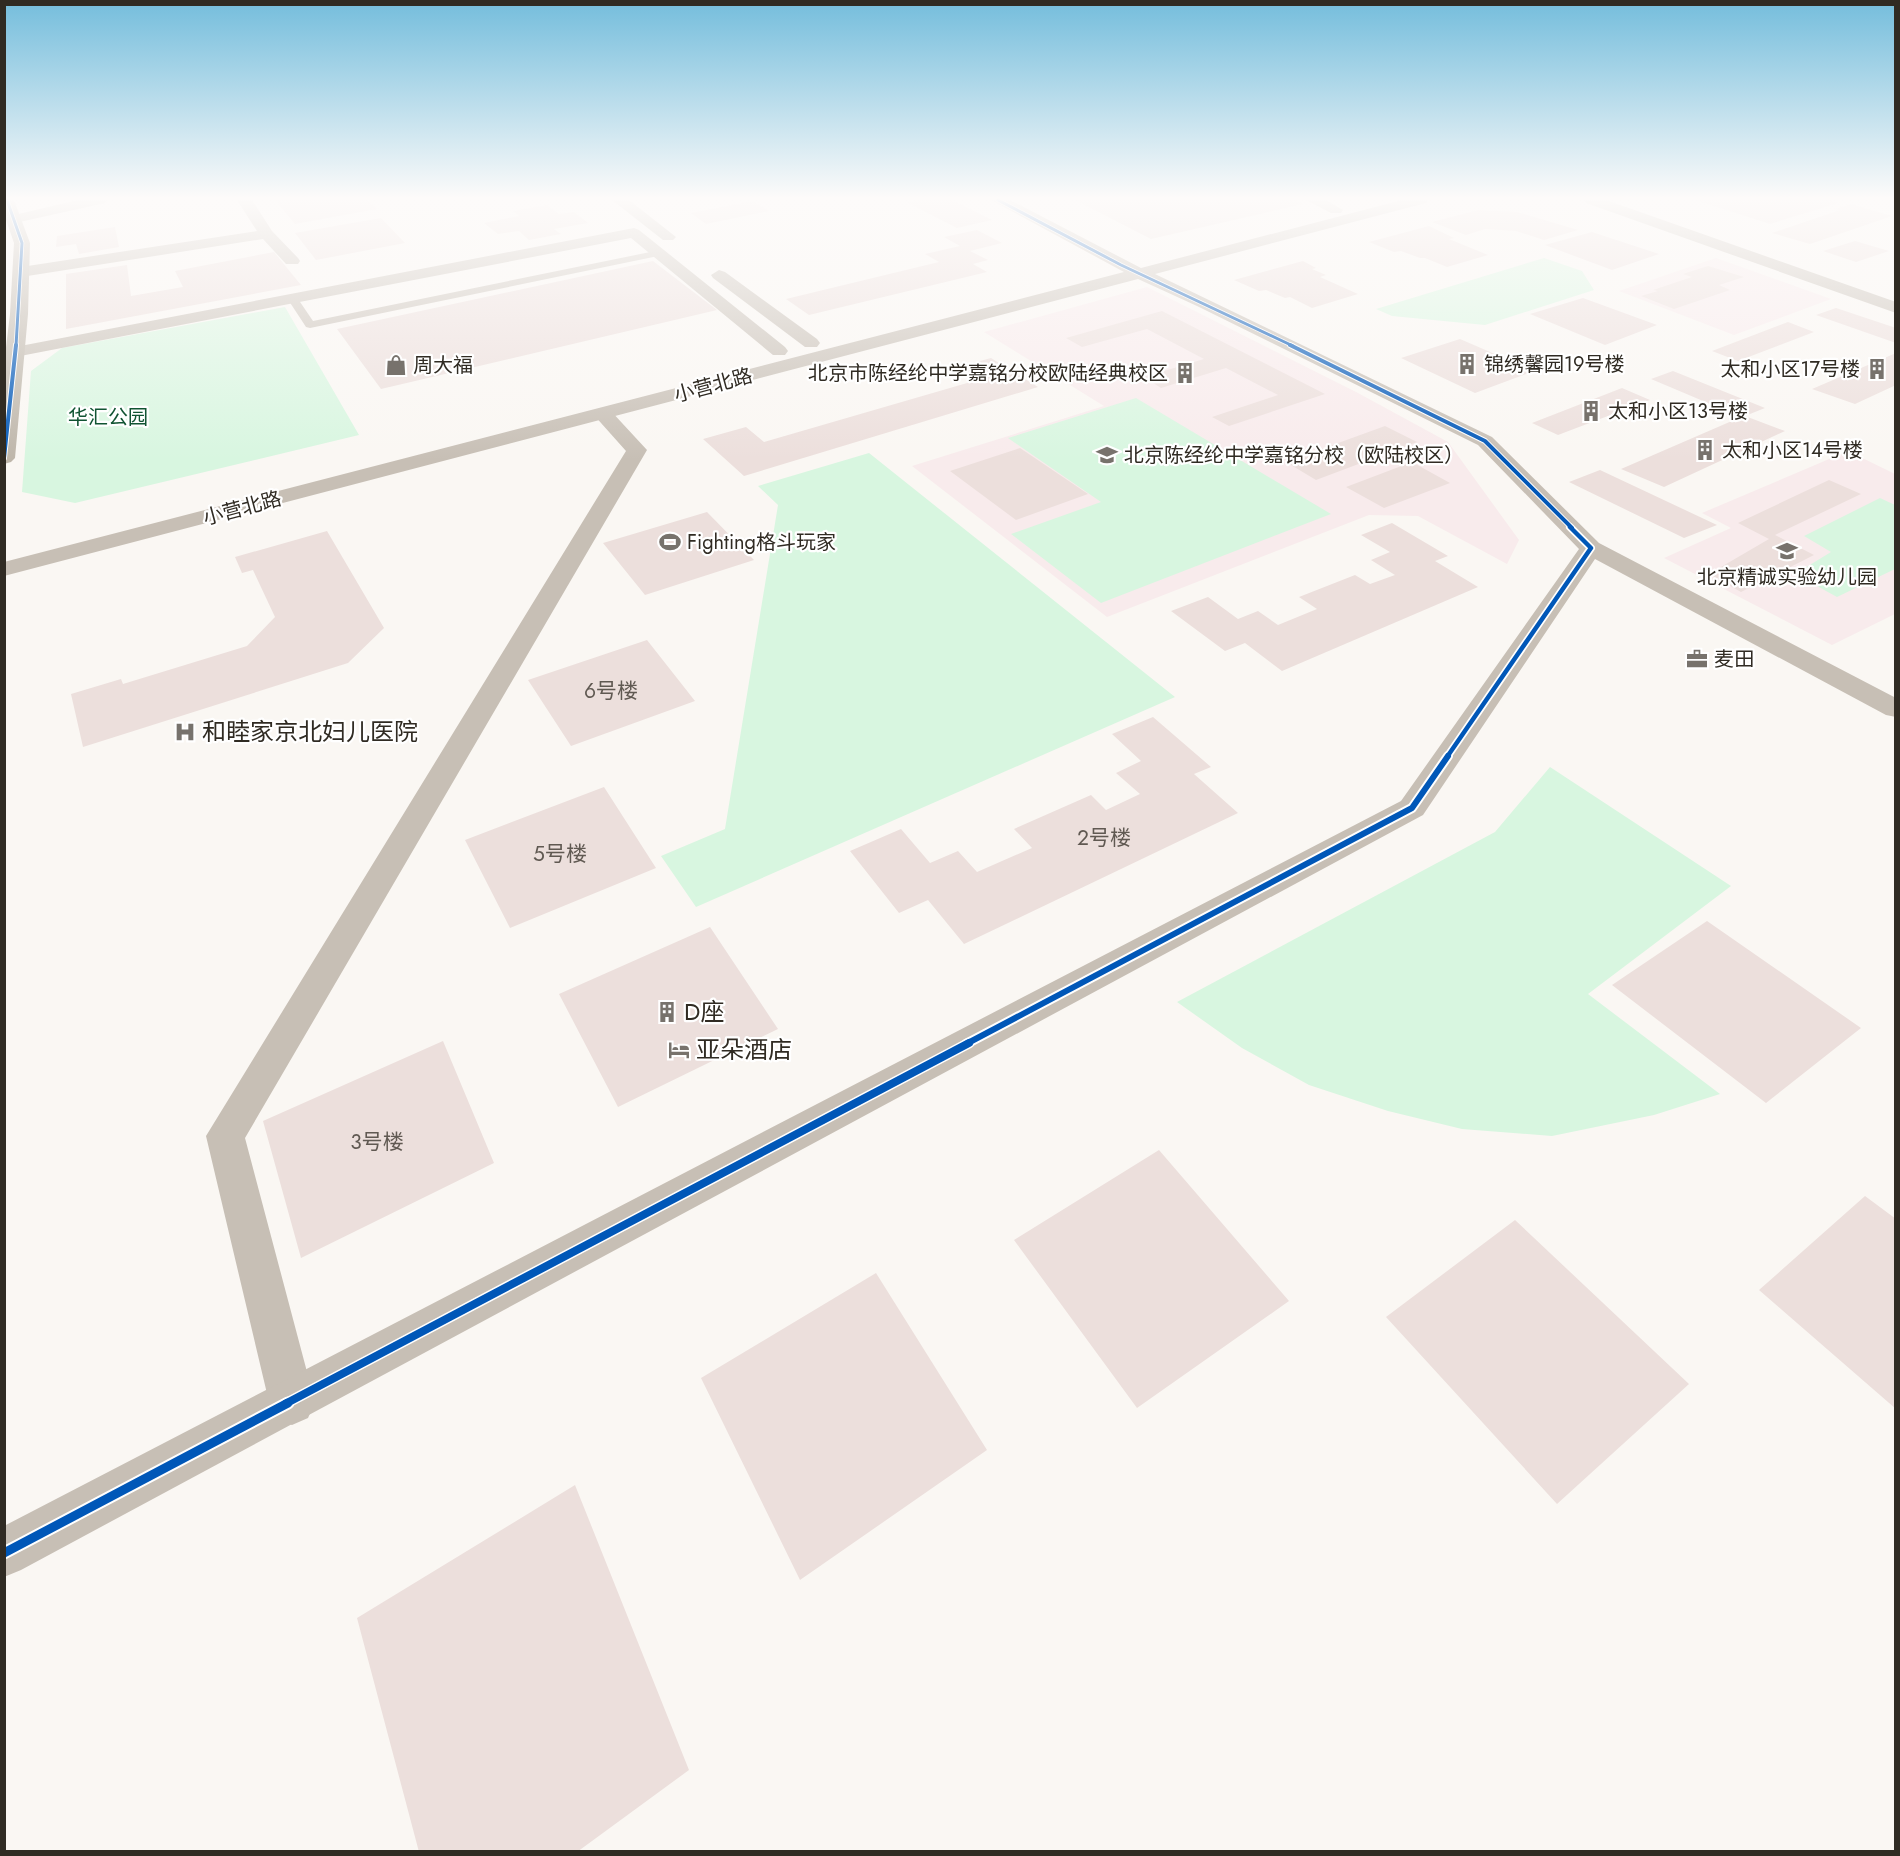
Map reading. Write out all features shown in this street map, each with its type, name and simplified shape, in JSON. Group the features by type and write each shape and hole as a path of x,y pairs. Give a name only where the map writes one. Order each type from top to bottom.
{"main road":[{"path":"4,458 20,287"}],"street":[{"path":"15,352 351,287"},
{"path":"701,287 779,351"},
{"path":"734,287 811,343"},
{"name":"小营北路","path":"385,451 811,343 1055,287"},
{"name":"小营北路","path":"4,569 603,414 1067,287"},
{"path":"1169,287 1485,441 1591,548 1896,709"},
{"path":"1836,287 1896,308"},
{"path":"1869,287 1896,296"},
{"path":"292,1402 225,1136 637,450 603,414"},
{"path":"4,1553 1412,808 1591,548"}],"lane":[{"path":"292,298 310,325 496,287"},
{"path":"388,309 407,299"}],"shaded area":[{"name":"北京陈经纶中学嘉铭分校（欧陆校区）","path":"1147,287 1358,393 1448,442 1519,540 1507,564 1418,516 1369,515 1107,617 912,466 1104,406 984,332"},
{"path":"1632,287 1796,287 1831,299 1734,335 1619,291"},
{"name":"北京精诚实验幼儿园","path":"1848,451 1895,474 1895,614 1832,645 1664,558 1731,528 1702,513"}],"green space":[{"path":"1450,287 1592,287 1594,290 1485,325 1392,316 1376,309"},
{"name":"华汇公园","path":"285,307 359,435 75,503 22,492 31,371 62,348"},
{"path":"1136,398 1331,514 1101,603 1011,534 1101,502 1008,438"},
{"path":"869,453 1175,697 696,907 661,856 725,829 778,505 758,486"},
{"path":"1880,498 1895,505 1895,569 1837,597 1795,574 1831,552 1804,536"},
{"path":"1550,767 1731,886 1588,994 1720,1094 1654,1115 1552,1136 1462,1129 1388,1111 1309,1085 1242,1048 1177,1002 1495,832"}],"building":[{"path":"66,287 130,287 131,296 183,287 292,287 66,329"},
{"path":"534,287 686,287 717,310 381,389 337,329"},
{"path":"837,287 927,287 809,315 786,299"},
{"path":"1249,287 1341,287 1358,294 1312,308 1290,297 1285,298 1266,290 1259,291"},
{"path":"1663,287 1723,287 1730,290 1674,309 1641,296 1658,291 1653,290"},
{"path":"1583,298 1657,325 1605,345 1530,314"},
{"path":"1836,308 1896,328 1896,343 1816,315"},
{"name":"北京市陈经纶中学嘉铭分校欧陆经典校区","path":"1162,311 1325,394 1229,426 1212,417 1278,395 1226,368 1161,388 1144,377 1204,359 1147,329 1082,347 1066,338"},
{"path":"1788,322 1814,332 1738,361 1712,351"},
{"name":"锦绣馨园19号楼","path":"1460,339 1534,371 1475,393 1401,358"},
{"name":"太和小区17号楼","path":"1896,353 1896,385 1855,404 1812,389"},
{"path":"991,358 1038,387 744,476 703,439 746,427 764,442 974,381 954,368"},
{"name":"太和小区14号楼","path":"1673,371 1765,408 1745,416 1785,431 1664,487 1621,469 1741,417 1651,379"},
{"name":"太和小区13号楼","path":"1622,388 1650,400 1558,435 1532,423"},
{"path":"1385,426 1417,442 1316,480 1286,462"},
{"path":"1020,448 1088,494 1016,520 950,471"},
{"path":"1412,462 1450,483 1384,508 1346,487"},
{"path":"1600,470 1717,525 1684,538 1569,482"},
{"path":"1829,480 1861,494 1775,535 1814,555 1741,592 1709,574 1769,539 1738,523"},
{"path":"707,512 754,560 645,595 603,543"},
{"path":"1392,523 1448,556 1435,561 1478,587 1282,671 1245,643 1225,651 1171,611 1208,597 1238,619 1258,611 1278,625 1317,609 1299,597 1355,575 1370,584 1395,575 1371,560 1390,552 1361,535"},
{"path":"327,531 384,628 348,663 83,747 71,694 121,679 123,684 247,646 275,617 253,570 242,573 235,557"},
{"path":"647,640 695,701 571,746 528,680"},
{"path":"1153,717 1211,767 1194,774 1238,813 964,944 928,900 899,913 850,851 901,829 930,863 958,851 977,872 1032,848 1014,829 1091,795 1106,810 1140,794 1116,773 1141,761 1112,734"},
{"path":"604,787 656,868 510,928 465,840"},
{"path":"1707,921 1861,1028 1766,1103 1612,985"},
{"name":"D座","path":"710,927 778,1029 618,1107 559,994"},
{"path":"443,1041 494,1163 301,1258 263,1121"},
{"path":"1159,1150 1289,1301 1137,1408 1014,1240"},
{"path":"1865,1196 1896,1219 1896,1409 1759,1290"},
{"path":"1515,1220 1689,1384 1557,1504 1386,1317"},
{"path":"876,1273 987,1450 800,1580 701,1378"},
{"path":"575,1485 689,1770 577,1852 419,1852 357,1618"}],"cycle path":[{"path":"4,458 20,287"},
{"path":"4,1553 1412,808 1591,548 1485,441 1169,287"}],"place":[{"name":"锦绣馨园19号楼","path":"1467,364"},
{"name":"周大福","path":"396,365"},
{"name":"太和小区17号楼","path":"1877,369"},
{"name":"北京市陈经纶中学嘉铭分校欧陆经典校区","path":"1185,373"},
{"name":"太和小区13号楼","path":"1591,411"},
{"name":"太和小区14号楼","path":"1705,450"},
{"name":"北京陈经纶中学嘉铭分校（欧陆校区）","path":"1107,455"},
{"name":"Fighting格斗玩家","path":"670,542"},
{"name":"北京精诚实验幼儿园","path":"1787,551"},
{"name":"麦田","path":"1697,659"},
{"name":"和睦家京北妇儿医院","path":"185,732"},
{"name":"D座","path":"667,1012"},
{"name":"亚朵酒店","path":"679,1050"}]}
